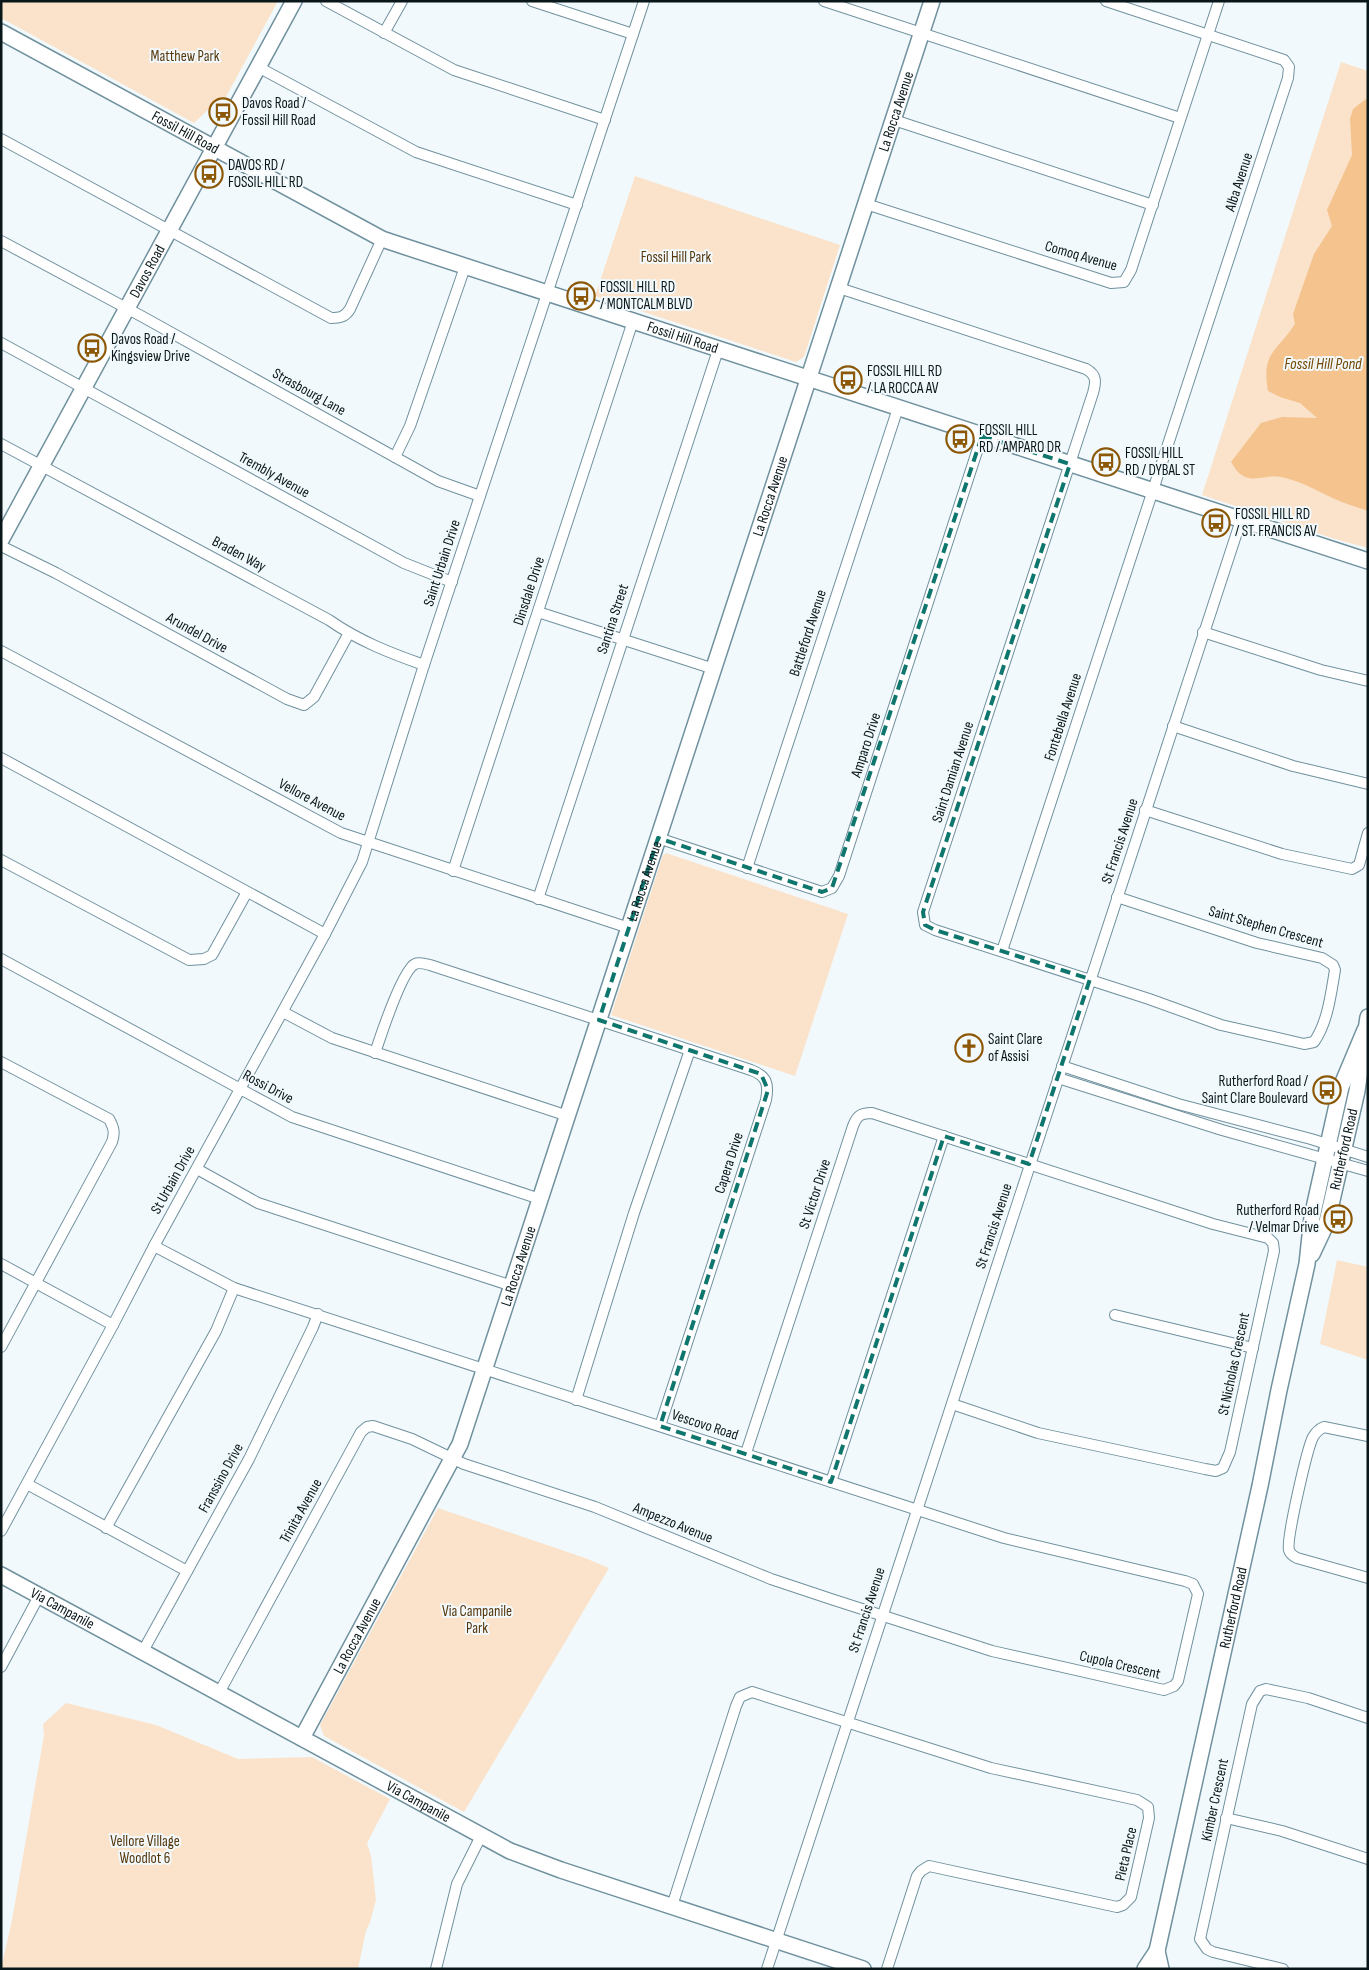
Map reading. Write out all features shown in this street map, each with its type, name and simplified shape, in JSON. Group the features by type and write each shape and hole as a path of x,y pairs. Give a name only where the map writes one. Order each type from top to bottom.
{"street":[{"name":"Davos Road","path":"1,540 294,1"},
{"path":"326,1 454,70 605,120"},
{"path":"384,33 402,1"},
{"path":"532,1 633,34"},
{"name":"Saint Urbain Drive","path":"368,843 424,665 644,1"},
{"name":"La Rocca Avenue","path":"302,1738 453,1458 466,1426 932,1"},
{"name":"Alba Avenue","path":"1106,1 1124,4 1208,35 1284,60 1289,67 1288,78 1153,492"},
{"name":"Comoq Avenue","path":"866,204 1111,283 1124,282 1128,278 1153,205 1219,1"},
{"path":"830,2 1180,118"},
{"name":"Fossil Hill Road","path":"1,32 382,239 1368,561"},
{"path":"258,67 416,152 577,205"},
{"path":"894,120 1153,205"},
{"path":"1,139 331,318 341,318 347,315 382,239"},
{"name":"Strasbourg Lane","path":"1,242 126,308 445,484 480,496"},
{"path":"395,457 410,426 465,267"},
{"path":"839,288 1086,369 1094,374 1096,385 1070,464"},
{"name":"Dinsdale Drive","path":"453,871 633,321"},
{"name":"Trembly Avenue","path":"1,343 404,563 452,582"},
{"name":"Santina Street","path":"538,899 718,350"},
{"name":"Battleford Avenue","path":"747,868 898,408"},
{"name":"Amparo Drive","path":"658,838 822,892 832,888 839,876 982,436"},
{"name":"Braden Way","path":"1,444 329,620 348,634 384,651 424,665"},
{"name":"Saint Damian Avenue","path":"1070,464 923,912 925,925 935,930 1090,980"},
{"name":"Fontebella Avenue","path":"1002,951 1153,492"},
{"name":"St Francis Avenue","path":"767,1969 1240,520"},
{"name":"Arundel Drive","path":"1,546 56,573 287,699 304,706 314,697 348,634"},
{"path":"538,612 714,669"},
{"path":"1203,632 1321,670 1368,681"},
{"name":"Vellore Avenue","path":"1,651 341,833 629,928"},
{"path":"1173,726 1293,766 1368,784"},
{"path":"1,758 326,934"},
{"path":"1145,810 1282,854 1352,869 1359,865 1368,833"},
{"name":"St Urbain Drive","path":"1,1530 154,1246 353,884 368,843"},
{"path":"1,860 189,960 204,959 212,955 247,892"},
{"name":"Saint Stephen Crescent","path":"1090,980 1221,1025 1304,1044 1314,1042 1320,1035 1335,970 1328,961 1257,943 1117,897"},
{"name":"Rossi Drive","path":"1,959 292,1117 540,1199"},
{"name":"Capera Drive","path":"375,1053 391,1005 413,965 416,963 430,965 761,1074 768,1083 768,1090 660,1426"},
{"path":"283,1012 332,1038 568,1116"},
{"name":"Rutherford Road","path":"1145,1969 1157,1951 1260,1486 1307,1264 1312,1217 1341,1087 1366,1024"},
{"name":"Rutherford Road","path":"1307,1264 1327,1222 1357,1091 1366,1024"},
{"path":"576,1400 634,1213 690,1050"},
{"path":"1,1062 109,1119 114,1127 115,1134 1,1348"},
{"path":"1062,1066 1342,1156 1368,1170"},
{"path":"1058,1078 1222,1130 1327,1151"},
{"name":"St Victor Drive","path":"746,1453 857,1116 863,1113 872,1113 1030,1164"},
{"path":"831,1482 944,1136"},
{"path":"1342,1156 1368,1157"},
{"name":"St Nicholas Crescent","path":"952,1404 1038,1432 1216,1471 1223,1468 1228,1460 1274,1251 1274,1243 1268,1238 1213,1224 1030,1164"},
{"path":"197,1169 258,1203 512,1286"},
{"name":"Vescovo Road","path":"154,1246 234,1288 485,1368 576,1400 746,1453 916,1510"},
{"path":"1,1264 113,1325"},
{"path":"106,1528 216,1331 234,1288"},
{"name":"Franssino Drive","path":"143,1651 249,1459 318,1314"},
{"path":"1115,1315 1253,1348"},
{"name":"Trinita Avenue","path":"220,1693 361,1432 367,1427 373,1426 412,1439 453,1458"},
{"path":"1368,1436 1324,1428 1319,1429 1314,1434 1309,1449 1288,1549 1297,1558 1368,1578"},
{"name":"Ampezzo Avenue","path":"453,1458 595,1507 771,1579 882,1616"},
{"path":"27,1484 187,1571"},
{"name":"Cupola Crescent","path":"882,1616 992,1651 1164,1690 1169,1689 1178,1681 1198,1594 1194,1584 1027,1545 916,1510"},
{"name":"Via Campanile","path":"1,1575 481,1836 535,1862 863,1969"},
{"path":"1,1667 39,1596"},
{"name":"Kimber Crescent","path":"1283,1969 1207,1950 1200,1939 1250,1712 1256,1695 1260,1690 1266,1689 1308,1698 1368,1718"},
{"path":"672,1906 740,1698 752,1692 847,1721"},
{"name":"Pieta Place","path":"847,1721 991,1768 1137,1800 1148,1807 1150,1812 1131,1897 1124,1906 1117,1907 929,1866 921,1870 917,1876 887,1969"},
{"path":"1226,1818 1282,1831 1368,1859"},
{"path":"436,1969 456,1884 481,1836"},
{"name":"Rutherford Road","path":"1157,1951 1161,1969"}],"highlighted area":[{"path":"982,436 1070,464 923,912 925,925 935,930 1090,979 1029,1164 944,1136 831,1482 660,1426 768,1090 761,1074 599,1020 658,838 822,892 832,888"}],"green space":[{"name":"Matthew Park","path":"1,1 278,1 221,106 209,109 194,123 1,18"},
{"path":"1341,62 1368,71 1368,548 1202,495"},
{"name":"Fossil Hill Park","path":"635,176 840,245 804,357 796,362 595,296"},
{"path":"666,853 848,914 795,1076 611,1015 663,855"},
{"path":"1337,1260 1368,1267 1368,1360 1320,1344"},
{"name":"Via Campanile Park","path":"438,1508 609,1568 464,1812 324,1736 320,1725"},
{"name":"Vellore Village Woodlot 6","path":"66,1703 156,1725 238,1759 312,1757 390,1799 367,1843 371,1856 376,1900 366,1931 358,1969 1,1969 12,1920 44,1735 43,1724"}],"water":[{"name":"Fossil Hill Pond","path":"1366,99 1368,100 1368,511 1281,477 1248,478 1242,476 1231,462 1261,423 1282,417 1317,418 1300,403 1268,391 1267,368 1272,353 1295,324 1293,314 1314,254 1332,226 1327,210 1352,155 1350,119 1353,109"}],"place":[{"name":"Davos Road / Fossil Hill Road","path":"223,112"},
{"name":"DAVOS RD / FOSSIL HILL RD","path":"209,174"},
{"name":"FOSSIL HILL RD / MONTCALM BLVD","path":"581,296"},
{"name":"Davos Road / Kingsview Drive","path":"92,348"},
{"name":"FOSSIL HILL RD / LA ROCCA AV","path":"848,380"},
{"name":"FOSSIL HILL RD / AMPARO DR","path":"960,439"},
{"name":"FOSSIL HILL RD / DYBAL ST","path":"1106,462"},
{"name":"FOSSIL HILL RD / ST. FRANCIS AV","path":"1216,523"},
{"name":"Saint Clare of Assisi","path":"969,1048"},
{"name":"Rutherford Road / Saint Clare Boulevard","path":"1327,1090"},
{"name":"Rutherford Road / Velmar Drive","path":"1338,1219"}]}
